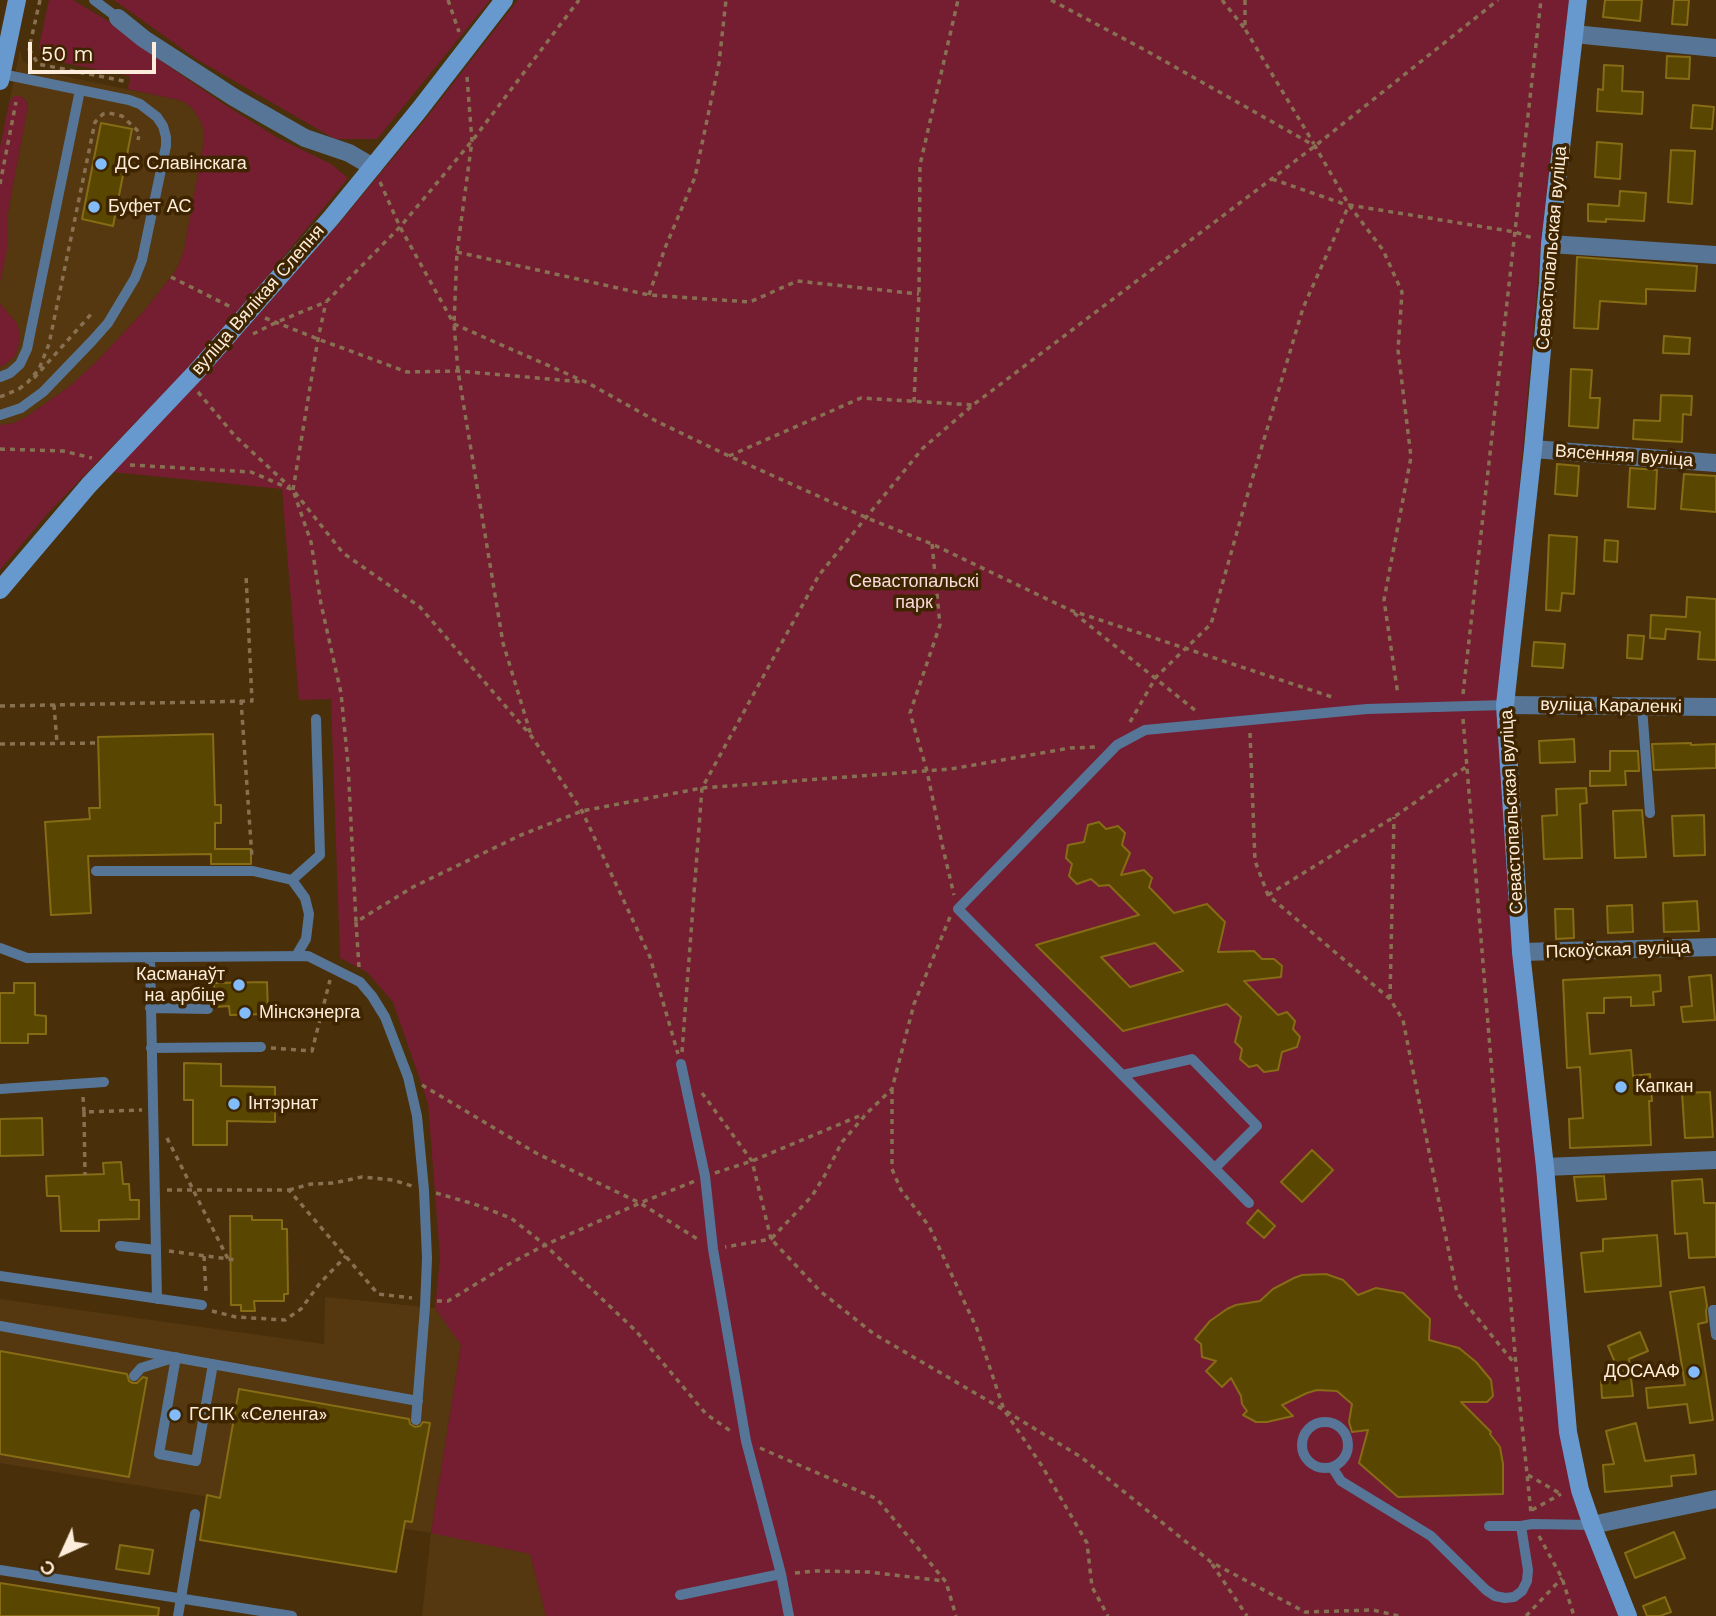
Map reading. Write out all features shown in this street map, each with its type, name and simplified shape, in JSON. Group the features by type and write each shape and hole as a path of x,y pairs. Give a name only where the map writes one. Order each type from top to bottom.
{"street":[{"path":"1,77 17,0"},
{"name":"вуліца Вялікая Слепня","path":"0,590 110,461 188,380 373,167 503,0"},
{"name":"Севастопальская вуліца","path":"1578,0 1550,244 1533,450 1505,705 1521,953 1545,1167 1568,1432 1580,1490 1628,1616"},
{"path":"118,18 144,39 235,98 305,138 349,153 373,167"},
{"path":"1574,34 1716,48"},
{"path":"1550,244 1716,255"},
{"name":"Вясенняя вуліца","path":"1533,450 1716,463"},
{"name":"вуліца Караленкі","path":"1505,705 1716,708"},
{"name":"Пскоўская вуліца","path":"1521,953 1716,947"},
{"path":"1545,1167 1716,1160"},
{"path":"1592,1524 1716,1499"}],"lane":[{"path":"94,0 118,18"},
{"path":"0,415 21,408 34,399 108,323 135,278 142,260 166,146 163,126 157,117 141,104 80,90 1,77"},
{"path":"0,377 10,373 20,363 27,349 80,90"},
{"path":"1249,1203 958,909 1117,746 1145,730 1367,709 1505,705"},
{"path":"1642,707 1650,813"},
{"path":"292,880 320,855 316,719"},
{"path":"96,871 253,871 292,880 305,898 309,914 306,939 296,956"},
{"path":"0,948 27,958 308,956 360,982 385,1017 408,1077 417,1116 427,1258 416,1420"},
{"path":"150,958 157,1299"},
{"path":"150,1008 208,1009"},
{"path":"151,1048 261,1047"},
{"path":"1122,1075 1192,1059 1257,1126 1215,1168"},
{"path":"681,1064 705,1177 713,1249 746,1441 781,1574 789,1616"},
{"path":"0,1089 104,1082"},
{"path":"120,1246 156,1250"},
{"path":"0,1276 205,1304"},
{"path":"1716,1310 1713,1310 1716,1335"},
{"path":"0,1326 418,1401"},
{"path":"176,1357 159,1454 196,1461 213,1364"},
{"path":"134,1376 141,1368 176,1357"},
{"path":"1318,1422 1334,1423 1346,1434 1349,1442 1345,1457 1332,1467 1317,1467 1303,1451 1303,1437 1318,1422"},
{"path":"1332,1467 1341,1481 1431,1536 1495,1596 1514,1597 1522,1591 1527,1581 1528,1570 1521,1526"},
{"path":"178,1616 195,1514"},
{"path":"1489,1527 1592,1524"},
{"path":"0,1570 292,1616"},
{"path":"680,1595 781,1574"}],"path":[{"path":"40,0 29,49 38,64 124,81"},
{"path":"448,0 465,50 472,141 457,252 454,324 458,371 503,643 532,737"},
{"path":"248,336 326,302 400,226 472,141 579,0"},
{"path":"649,295 665,248 695,177 719,63 726,0"},
{"path":"914,402 919,295 920,165 958,0"},
{"path":"1052,0 1315,146"},
{"path":"1222,0 1245,29 1349,205 1383,250 1402,292 1398,350 1411,457 1384,600 1400,708"},
{"path":"1245,0 1245,29"},
{"path":"681,1064 702,788 819,575 923,448 972,405 1315,146 1498,0"},
{"path":"0,184 16,102"},
{"path":"0,397 28,382 39,369 49,344 95,122 103,114 121,116 137,130 138,140"},
{"path":"373,167 400,226 454,324 588,383 656,421 729,456 932,544 1070,610 1367,709"},
{"path":"1272,179 1349,205 1515,232 1550,244"},
{"path":"356,922 413,887 521,835 582,811 702,788 951,769 1070,748 1117,746 1156,677 1211,625 1303,308 1349,205"},
{"path":"457,252 649,295 750,302 797,281 919,295"},
{"path":"171,277 227,306 277,322 407,372 458,371 588,383"},
{"path":"326,302 293,490 311,542 321,604 341,693 348,764 360,982"},
{"path":"19,389 39,373 93,312"},
{"path":"188,380 235,436 293,490 343,553 420,607 532,737 582,811 650,957 681,1064 752,1160 771,1239 820,1291 874,1334 1081,1457 1211,1562 1311,1616"},
{"path":"729,456 861,398 972,405"},
{"path":"0,449 63,451 122,465 251,472 293,490"},
{"path":"932,544 940,625 910,713 927,771 958,909 950,916 914,1003 892,1089 892,1169 901,1190 929,1226 976,1329 1004,1410 1042,1466 1087,1543 1092,1587 1108,1616"},
{"path":"0,706 252,701 246,575"},
{"path":"1070,610 1211,724"},
{"path":"242,701 253,871"},
{"path":"54,705 57,743"},
{"path":"1249,720 1255,861 1268,895 1390,999 1404,1020 1457,1293 1516,1366"},
{"path":"0,744 99,743"},
{"path":"1268,895 1394,817 1467,766"},
{"path":"1390,999 1394,817"},
{"path":"261,1047 312,1051 333,967"},
{"path":"408,1077 536,1153 640,1203 713,1249 771,1239 811,1196 842,1142 892,1089"},
{"path":"84,1097 85,1175"},
{"path":"84,1112 153,1109 228,1259"},
{"path":"155,1190 289,1190 362,1177 393,1180 474,1203 511,1218 545,1245 636,1331 706,1415 746,1441 877,1499 946,1582 956,1616"},
{"path":"289,1190 378,1294 448,1301 545,1245"},
{"path":"156,1250 236,1260"},
{"path":"204,1256 205,1304 236,1317 285,1320 301,1309 320,1283 346,1256"},
{"path":"1528,1475 1561,1494 1531,1510"},
{"path":"1532,1524 1562,1578 1574,1616"},
{"path":"1211,1562 1247,1616"},
{"path":"781,1574 816,1571 869,1572 946,1582"},
{"path":"1526,1616 1562,1578"},
{"path":"1305,1612 1373,1610 1399,1616"}],"shaded area":[{"path":"20,50 23,61 35,70 183,101 193,109 200,120 204,141 184,250 174,273 144,311 70,386 26,417 14,423 0,425 0,367 16,355 20,339 16,322 0,304 0,282 8,243 8,212 28,106 22,97 12,98 9,103"},
{"path":"325,1297 435,1308 461,1344 431,1532 530,1554 546,1616 422,1616 431,1533 0,1463 0,1299 324,1344"}],"green space":[{"path":"49,0 73,0 108,21 222,103 278,138 331,164 348,178 244,305 188,368 50,511 0,570 0,425 14,423 26,417 70,386 144,311 174,273 184,250 204,141 200,120 193,109 183,101 128,89 130,76 45,59 39,47"},
{"path":"114,0 490,0 377,139 335,139 198,60"},
{"name":"Севастопальскі парк","path":"518,0 1569,0 1542,232 1500,703 1562,1433 1580,1518 1618,1616 546,1616 530,1554 431,1533 461,1345 435,1308 440,1258 428,1103 393,1002 367,972 340,958 331,699 299,700 282,489 112,472 202,378 341,221 427,117"},
{"path":"14,96 25,99 28,106 8,212 8,245 0,282 0,147 9,103"},
{"path":"0,304 16,322 20,339 16,355 0,367"}],"building":[{"path":"1605,0 1642,0 1640,21 1603,17"},
{"path":"1674,0 1689,0 1687,25 1672,24"},
{"path":"1667,56 1690,57 1689,79 1666,78"},
{"path":"1604,65 1623,66 1622,91 1643,92 1642,114 1597,111 1598,89 1603,90"},
{"path":"1693,105 1714,107 1712,129 1691,128"},
{"path":"101,123 132,129 113,226 82,219"},
{"path":"1597,142 1622,144 1620,179 1595,177"},
{"path":"1671,150 1695,151 1692,204 1668,202"},
{"path":"1620,191 1646,193 1644,221 1588,221 1588,204 1619,206"},
{"path":"1577,257 1697,266 1695,291 1646,289 1646,304 1600,301 1598,329 1574,328"},
{"path":"1664,336 1690,338 1689,354 1663,353"},
{"path":"1571,369 1592,370 1590,398 1600,398 1598,428 1569,426"},
{"path":"1661,395 1692,396 1691,415 1683,414 1682,442 1633,439 1634,420 1660,421"},
{"path":"1557,464 1579,466 1577,496 1555,494"},
{"path":"1630,468 1657,470 1655,509 1628,507"},
{"path":"1684,474 1716,476 1716,512 1681,509"},
{"path":"1549,535 1577,537 1574,594 1562,593 1560,611 1546,610"},
{"path":"1605,540 1618,541 1617,562 1604,561"},
{"path":"1687,597 1716,599 1716,660 1698,659 1700,632 1666,629 1665,639 1650,638 1651,615 1686,617"},
{"path":"1628,635 1644,636 1642,659 1627,658"},
{"path":"1534,642 1565,644 1563,668 1532,666"},
{"path":"213,734 215,805 221,805 221,823 215,823 215,849 251,849 251,864 211,864 211,854 88,856 91,913 51,915 45,822 90,819 89,808 100,808 98,737"},
{"path":"1574,739 1575,762 1540,763 1539,741"},
{"path":"1652,744 1716,744 1716,768 1654,770"},
{"path":"1610,751 1638,751 1639,771 1625,771 1626,785 1590,786 1590,771 1610,771"},
{"path":"1586,788 1587,803 1580,804 1582,858 1544,859 1542,816 1557,815 1556,789"},
{"path":"1642,810 1646,857 1615,858 1613,811"},
{"path":"1704,815 1705,855 1674,856 1672,816"},
{"path":"1099,822 1106,829 1118,826 1125,833 1122,845 1130,853 1121,875 1144,870 1152,878 1149,887 1174,913 1207,904 1225,922 1218,952 1254,951 1262,959 1274,959 1282,966 1281,977 1244,981 1278,1015 1287,1012 1295,1021 1293,1029 1300,1037 1297,1047 1282,1052 1278,1070 1264,1072 1257,1065 1249,1067 1240,1059 1242,1049 1235,1042 1241,1017 1227,1004 1123,1031 1036,945 1139,915 1109,885 1099,886 1091,879 1077,884 1069,876 1072,864 1066,858 1068,845 1084,842 1088,825","holes":["1155,943 1183,971 1130,987 1101,957"]},
{"path":"1697,901 1699,931 1664,932 1663,903"},
{"path":"1632,905 1633,932 1608,933 1607,906"},
{"path":"1555,909 1573,909 1574,938 1556,939"},
{"path":"1660,975 1661,991 1653,992 1654,1005 1631,1006 1631,997 1604,998 1604,1013 1587,1013 1590,1054 1631,1050 1633,1076 1650,1074 1651,1145 1570,1148 1569,1119 1583,1118 1580,1067 1567,1068 1563,980"},
{"path":"1711,975 1715,1020 1683,1022 1681,1007 1692,1006 1689,977"},
{"path":"267,982 268,1014 230,1015 229,1006 215,1007 214,983"},
{"path":"14,983 35,983 35,1015 46,1016 46,1034 28,1034 28,1043 0,1043 0,993 14,993"},
{"name":"Інтэрнат","path":"184,1063 221,1064 221,1086 275,1087 275,1122 227,1121 227,1145 193,1145 193,1100 184,1100"},
{"path":"1710,1092 1713,1137 1685,1138 1682,1093"},
{"path":"42,1118 43,1155 0,1156 0,1119"},
{"path":"1312,1150 1333,1170 1302,1202 1281,1182"},
{"path":"121,1162 123,1184 129,1184 130,1200 139,1200 139,1219 99,1220 99,1231 61,1231 59,1196 47,1196 46,1176 104,1174 103,1163"},
{"path":"1604,1176 1606,1199 1577,1201 1574,1177"},
{"path":"1702,1179 1704,1203 1716,1203 1716,1257 1689,1258 1687,1233 1675,1234 1672,1181"},
{"path":"1258,1210 1275,1226 1264,1238 1247,1223"},
{"path":"230,1216 252,1216 252,1220 282,1220 282,1229 287,1229 288,1294 284,1294 284,1301 254,1301 255,1311 241,1311 241,1305 231,1305"},
{"path":"1657,1235 1661,1286 1585,1292 1581,1253 1603,1251 1603,1239"},
{"path":"1326,1274 1343,1280 1358,1295 1376,1288 1403,1293 1430,1319 1429,1340 1459,1348 1476,1362 1491,1380 1493,1396 1487,1402 1461,1402 1491,1432 1500,1447 1503,1494 1398,1497 1359,1463 1368,1430 1352,1432 1349,1422 1352,1404 1337,1391 1317,1390 1307,1393 1282,1405 1293,1416 1256,1422 1243,1415 1247,1411 1231,1378 1222,1387 1206,1371 1216,1361 1202,1357 1201,1344 1195,1339 1210,1321 1236,1305 1260,1301 1273,1289 1294,1278"},
{"name":"ДОСААФ","path":"1704,1287 1707,1322 1698,1324 1713,1420 1690,1423 1687,1404 1648,1408 1646,1388 1685,1385 1670,1292"},
{"path":"1640,1332 1648,1351 1629,1359 1633,1396 1602,1398 1601,1381 1622,1379 1608,1346"},
{"path":"0,1351 127,1374 129,1381 133,1383 143,1377 147,1378 129,1477 0,1454"},
{"path":"239,1389 409,1419 410,1424 415,1427 423,1422 430,1423 412,1522 405,1521 396,1572 200,1540 207,1495 220,1498"},
{"path":"1636,1423 1645,1461 1694,1455 1696,1474 1671,1476 1672,1486 1605,1492 1603,1465 1614,1464 1606,1431"},
{"path":"1674,1532 1685,1558 1635,1578 1625,1553"},
{"path":"120,1545 153,1550 149,1574 116,1569"},
{"path":"0,1583 159,1608 158,1616 0,1616"},
{"path":"1665,1597 1671,1612 1660,1616 1647,1616 1643,1606"}],"place":[{"name":"ДС Славінскага","path":"101,164"},
{"name":"Буфет АС","path":"94,207"},
{"name":"Касманаўт на арбіце","path":"239,985"},
{"name":"Мінскэнерга","path":"245,1013"},
{"name":"Капкан","path":"1621,1087"},
{"name":"Інтэрнат","path":"234,1104"},
{"name":"ДОСААФ","path":"1694,1372"},
{"name":"ГСПК «Селенга»","path":"175,1415"}]}
